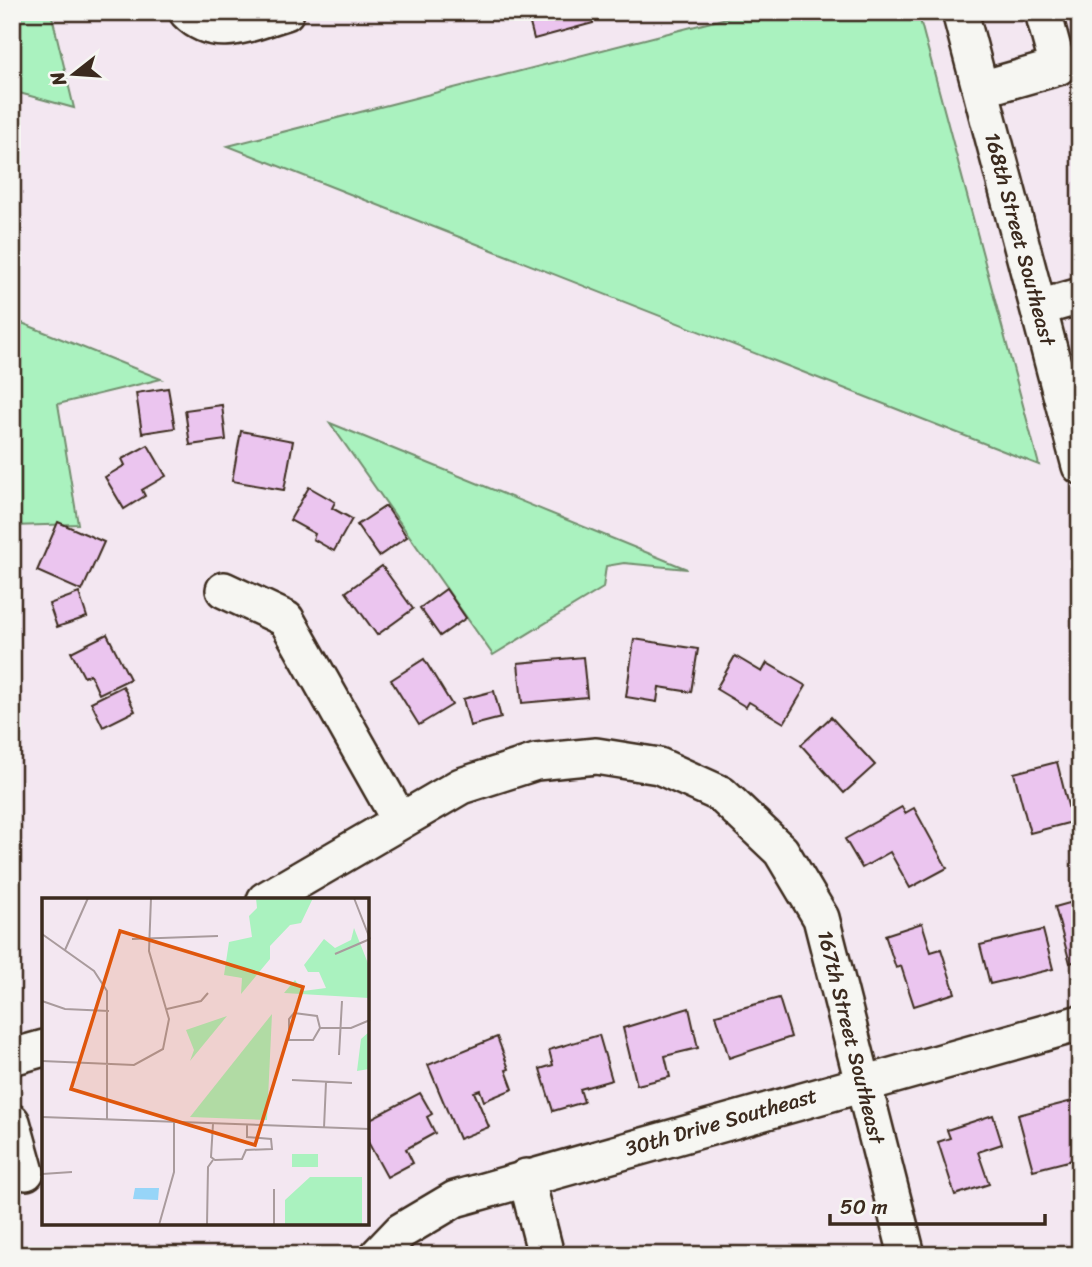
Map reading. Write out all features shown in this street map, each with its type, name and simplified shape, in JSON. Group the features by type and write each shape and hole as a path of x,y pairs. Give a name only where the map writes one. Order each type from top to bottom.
{"street":[{"path":"187,12 213,29 231,28 285,12"},
{"name":"168th Street Southeast","path":"960,12 1080,466"},
{"path":"981,89 1058,67 1043,12"},
{"path":"1039,308 1080,296"},
{"path":"224,590 286,620 400,820"},
{"name":"167th Street Southeast","path":"268,898 461,786 536,762 596,755 659,766 721,794 781,850 821,918 907,1255"},
{"name":"30th Drive Southeast","path":"378,1255 401,1231 455,1199 1080,1023"},
{"path":"12,1057 42,1049"},
{"path":"12,1122 26,1172"},
{"path":"526,1177 546,1255"}],"green space":[{"path":"12,12 51,12 74,108 12,91"},
{"path":"750,12 918,12 1039,465 228,146"},
{"path":"12,319 161,379 58,404 78,524 12,526"},
{"path":"330,423 687,569 624,563 606,566 603,588 493,655"}],"building":[{"path":"527,12 590,12 593,23 534,39"},
{"path":"168,388 175,428 142,433 136,393"},
{"path":"222,405 226,440 190,445 185,410"},
{"path":"241,431 293,441 284,490 232,481"},
{"path":"148,445 166,476 142,490 145,496 124,509 105,477 125,465 122,459"},
{"path":"309,487 335,502 332,508 352,519 334,551 313,539 315,534 290,520"},
{"path":"386,506 407,537 379,556 357,525"},
{"path":"58,522 104,542 82,591 37,571"},
{"path":"382,566 413,609 377,635 346,592"},
{"path":"446,589 466,618 440,636 420,608"},
{"path":"79,593 87,617 57,627 49,604"},
{"path":"107,634 130,679 99,694 90,674 84,677 71,652"},
{"path":"634,639 698,649 691,692 659,687 657,702 626,697"},
{"path":"735,656 762,672 767,663 806,686 784,723 749,702 746,707 716,689"},
{"path":"583,657 587,697 522,703 518,663"},
{"path":"424,659 452,705 419,725 391,680"},
{"path":"123,686 135,711 103,727 91,702"},
{"path":"494,691 501,718 470,726 463,699"},
{"path":"831,717 875,765 844,793 801,745"},
{"path":"1057,762 1072,822 1030,833 1014,773"},
{"path":"902,807 905,813 914,808 947,868 910,888 890,852 862,868 845,839"},
{"path":"1080,900 1080,960 1070,963 1055,907"},
{"path":"922,923 931,952 941,949 955,993 914,1006 901,966 896,968 885,935"},
{"path":"1043,930 1053,969 990,984 980,945"},
{"path":"779,998 791,1037 729,1058 716,1015"},
{"path":"689,1008 698,1048 665,1056 670,1077 637,1085 623,1028"},
{"path":"599,1035 612,1080 580,1089 584,1102 553,1111 540,1069 553,1065 549,1050"},
{"path":"497,1037 513,1089 484,1101 480,1090 474,1092 489,1127 459,1139 428,1065"},
{"path":"420,1093 432,1114 427,1117 435,1133 406,1149 413,1163 387,1177 369,1144 369,1119"},
{"path":"1080,1099 1080,1158 1033,1170 1018,1115"},
{"path":"993,1115 1002,1144 978,1152 989,1184 955,1195 938,1142 950,1138 947,1130"}]}
